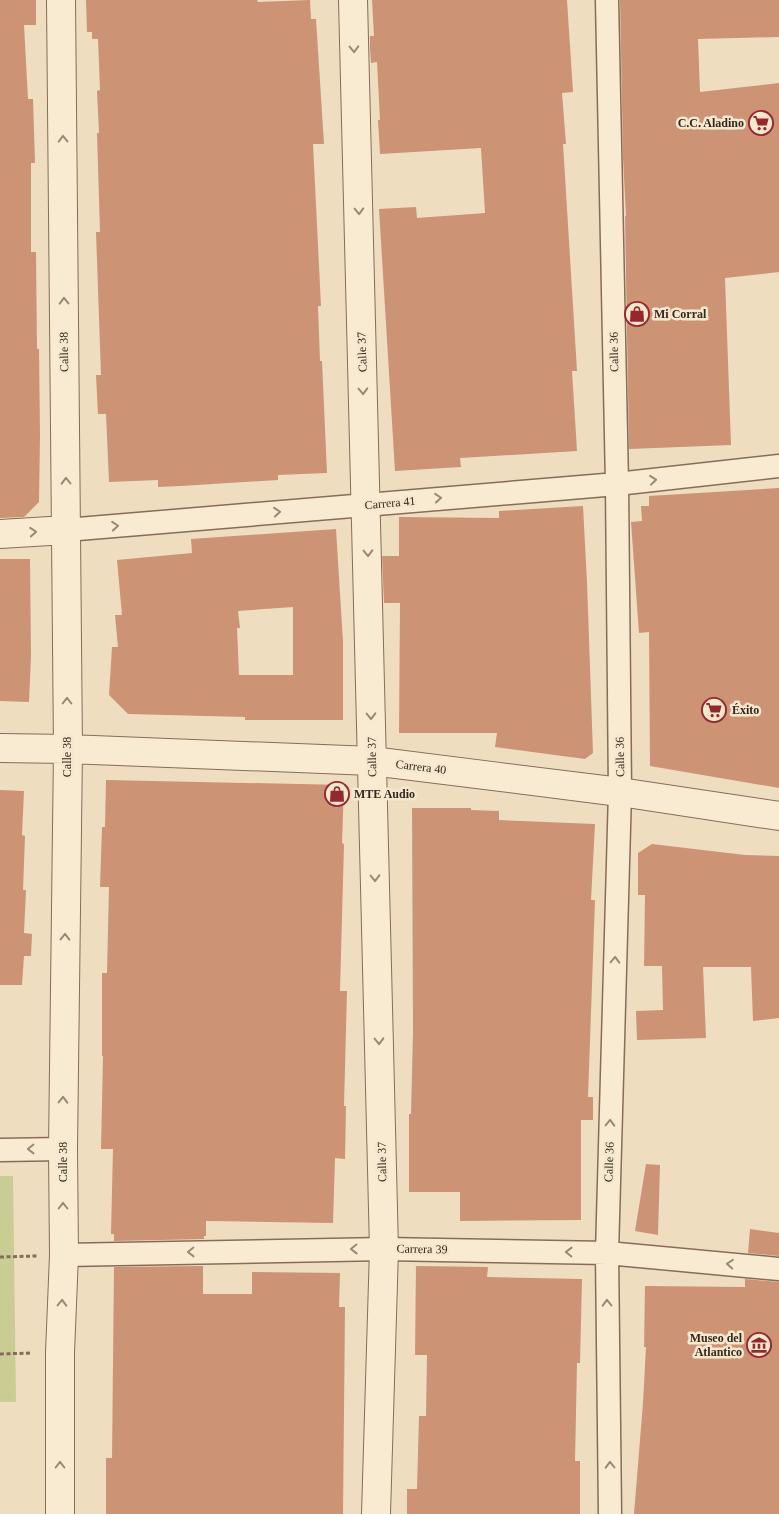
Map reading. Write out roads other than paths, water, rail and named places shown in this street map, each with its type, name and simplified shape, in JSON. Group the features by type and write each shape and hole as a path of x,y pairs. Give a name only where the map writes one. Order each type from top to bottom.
{"street":[{"name":"Calle 38","path":"60,1514 60,1353 64,1255 63,1148 68,749 61,0"},
{"name":"Calle 37","path":"353,0 384,1249 376,1514"},
{"name":"Calle 36","path":"607,0 620,792 607,1253 610,1514"},
{"name":"Carrera 41","path":"0,534 616,484 779,466"},
{"name":"Carrera 40","path":"0,748 372,761 620,792 779,816"},
{"path":"0,1150 63,1148"},
{"name":"Carrera 39","path":"64,1255 384,1249 607,1253 779,1269"}],"place":[{"name":"C.C. Aladino","path":"761,123"},
{"name":"Mi Corral","path":"637,314"},
{"name":"Éxito","path":"714,710"},
{"name":"MTE Audio","path":"337,794"},
{"name":"Museo del Atlantico","path":"759,1345"}]}
